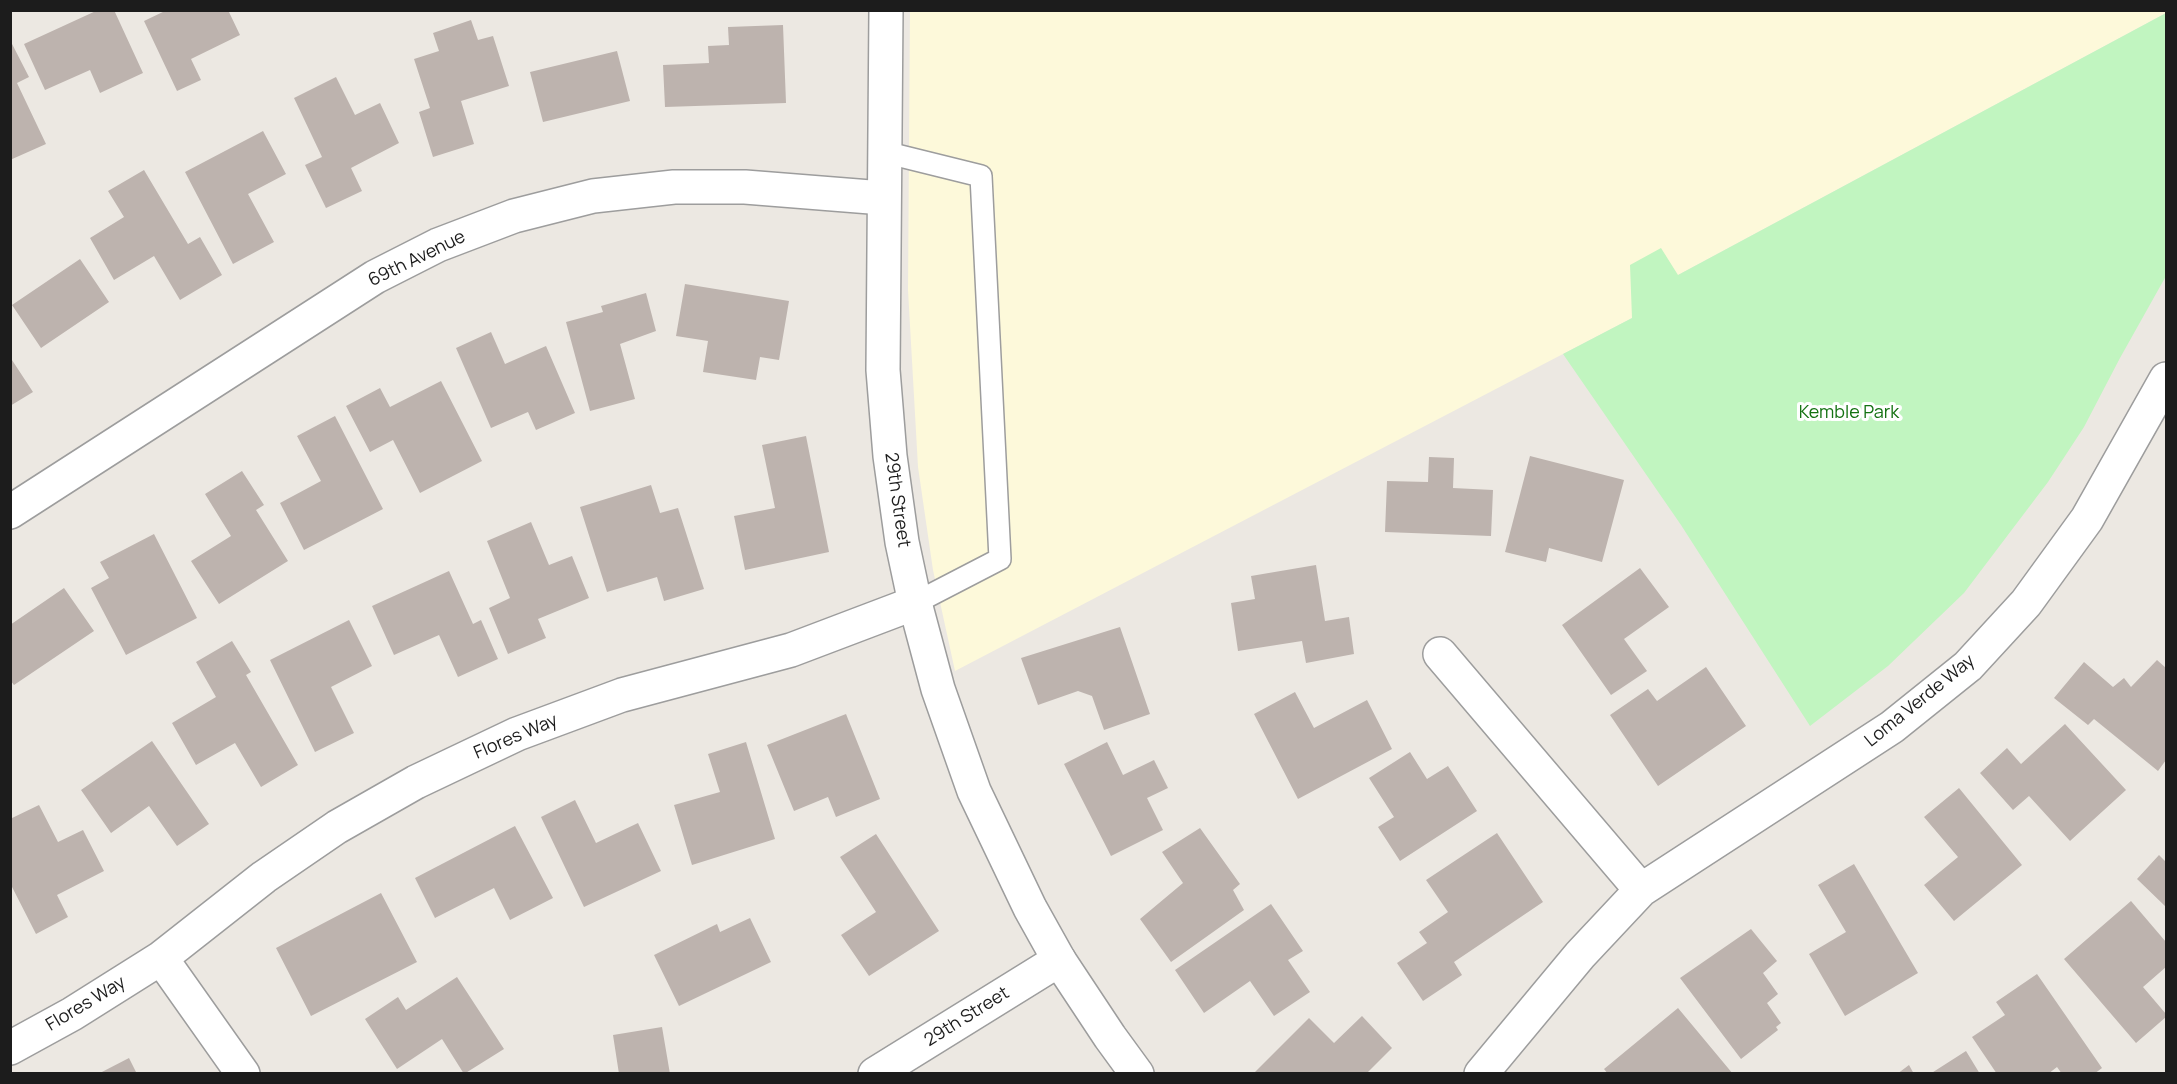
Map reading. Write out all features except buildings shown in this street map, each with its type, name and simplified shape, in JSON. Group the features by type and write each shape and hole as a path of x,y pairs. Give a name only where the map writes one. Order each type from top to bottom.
{"street":[{"name":"29th Street","path":"886,10 883,370 890,456 902,542 915,603 938,689 974,791 1030,908 1059,960 1137,1074"},
{"name":"69th Avenue","path":"10,512 375,277 438,245 514,216 593,196 674,187 745,186 883,198"},
{"name":"Loma Verde Way","path":"1480,1074 1580,955 1641,890 1892,727 1968,666 2026,603 2087,519 2166,380"},
{"name":"Flores Way","path":"10,1048 72,1014 161,958 264,877 338,827 416,782 507,739 622,695 791,650 915,603"},
{"path":"1440,654 1641,890"},
{"path":"161,958 243,1074"},
{"name":"29th Street","path":"875,1074 1059,960"}],"lane":[{"path":"884,152 981,176 1000,559 915,603"}],"shaded area":[{"path":"910,11 2166,11 2166,13 1678,275 1632,318 955,671 933,570 918,467 908,290"}],"green space":[{"name":"Kemble Park","path":"2166,13 2166,276 2084,427 2048,482 1964,593 1888,666 1810,726 1681,525 1563,354 1632,318 1630,265 1661,248 1678,275"}]}
